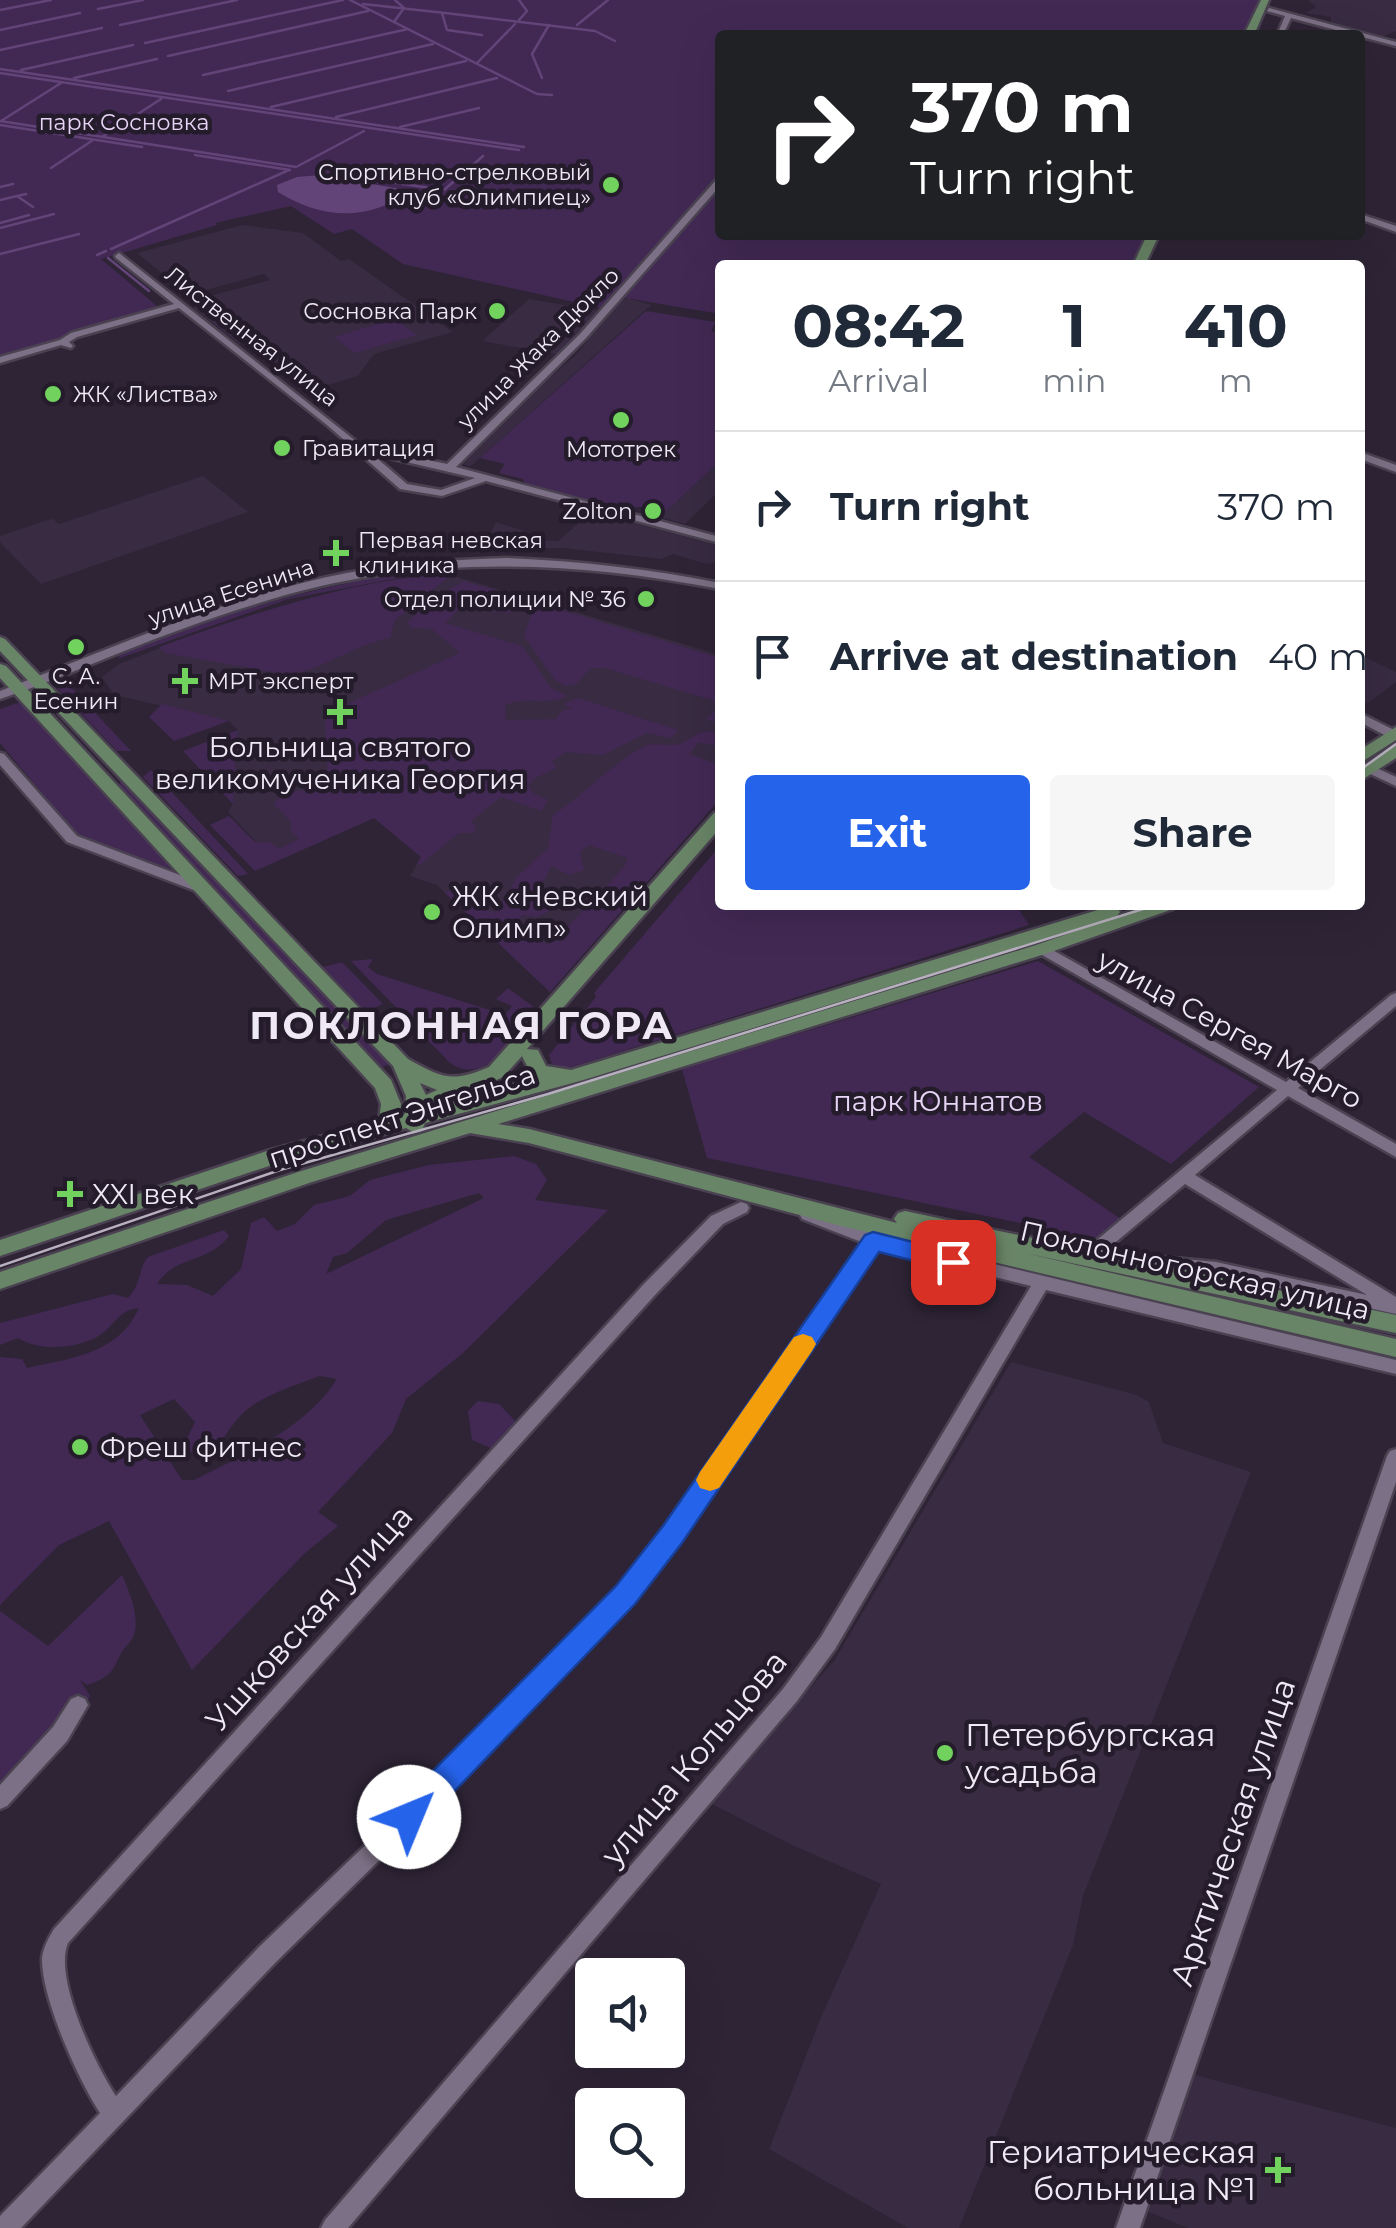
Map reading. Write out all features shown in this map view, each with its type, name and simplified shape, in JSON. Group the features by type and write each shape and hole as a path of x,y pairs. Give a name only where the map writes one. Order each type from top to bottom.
{"main road":[{"path":"1251,30 1269,3"},
{"path":"1258,30 1269,3"},
{"path":"0,642 401,1063 435,1083 465,1085 480,1081"},
{"path":"0,669 8,689 90,768 384,1085 392,1104 388,1123"},
{"path":"1365,766 1395,739"},
{"path":"90,768 113,761"},
{"path":"106,785 127,777"},
{"path":"416,1115 432,1100 480,1081 511,1056 715,823"},
{"path":"456,1131 485,1112 715,841"},
{"name":"проспект Энгельса","path":"0,1281 1003,952 1118,910"},
{"name":"проспект Энгельса","path":"0,1248 274,1156 573,1076 1003,952 1042,949 1153,910"},
{"path":"531,1055 538,1071 560,1078 573,1076"},
{"path":"401,1063 415,1090 416,1115 407,1146"},
{"name":"Поклонногорская улица","path":"534,1105 528,1123 537,1134 758,1188 1093,1252 1396,1324"},
{"name":"Поклонногорская улица","path":"456,1131 499,1129 747,1200 841,1218 1396,1348"}],"street":[{"path":"1269,3 1289,15 1344,30"},
{"path":"1282,30 1289,15"},
{"path":"1365,36 1396,44"},
{"name":"улица Жака Дюкло","path":"449,468 583,336 715,187"},
{"path":"1365,218 1396,228"},
{"name":"Лиственная улица","path":"120,256 404,487 442,494 487,477"},
{"path":"0,360 66,344 74,334 181,305"},
{"name":"Лиственная улица","path":"359,448 449,468"},
{"path":"1365,457 1396,469"},
{"name":"улица Жака Дюкло","path":"449,468 487,477"},
{"path":"487,477 715,539"},
{"name":"улица Есенина","path":"8,689 263,598 388,570 543,561 622,566 715,583"},
{"path":"1365,720 1395,739"},
{"path":"0,757 72,839 201,888"},
{"path":"1365,769 1396,782"},
{"name":"улица Сергея Марго","path":"1042,949 1396,1151"},
{"path":"1093,1252 1396,998"},
{"path":"1185,1176 1396,1307"},
{"name":"Поклонногорская улица","path":"747,1200 873,1242 1396,1368"},
{"name":"Ушковская улица","path":"115,2114 102,2099 72,2032 52,1956 61,1936 649,1290 717,1220 747,1200"},
{"path":"6,2228 268,1954 409,1817 626,1595 873,1242"},
{"path":"1093,1252 1216,1268 1396,1307"},
{"name":"улица Кольцова","path":"333,2228 790,1695 828,1643 1041,1282"},
{"name":"Арктическая улица","path":"1128,2228 1396,1456"},
{"path":"0,1799 60,1734 78,1705"}],"shaded area":[{"path":"1308,0 1396,0 1396,31 1381,37 1331,23 1331,17 1306,13 1316,7"},
{"path":"320,175 412,191 379,208 345,213 312,208 278,192 277,185 297,177"},
{"path":"242,225 303,233 341,261 349,259 453,332 374,354 358,376 308,391 247,341 239,344 192,307 199,305 194,300 270,280 264,274 188,295 137,253"},
{"path":"628,298 651,305 471,466 465,465 463,460 489,429 576,355 619,301"},
{"path":"529,299 600,311 560,355 482,341"},
{"path":"715,466 715,495 685,524 660,517"},
{"path":"203,476 248,512 41,584 0,542 0,536 41,522 53,519 59,524"},
{"path":"591,512 715,545 715,563 673,554 661,559 563,548 483,548 496,522 543,537 541,540 558,541"},
{"path":"447,574 715,654 715,805 550,992 437,885 410,876 421,857 374,818 274,861 228,812 233,804 238,730 229,721 114,695 102,677 119,664 160,648"},
{"path":"1365,657 1396,672 1396,682 1368,703"},
{"name":"Петербургская усадьба","path":"1011,1362 1137,1395 1149,1402 1163,1443 1251,1472 1083,1896 1073,1945 959,2228 908,2228 769,2149 822,2015 881,1884 712,1804 713,1796 834,1661"},
{"name":"Гериатрическая больница №1","path":"1191,2074 1396,2128 1396,2228 1188,2228 1146,2211"}],"green space":[{"name":"парк Сосновка","path":"0,0 1262,0 1247,30 715,30 715,240 1144,240 1134,260 715,260 715,313 614,296 601,308 403,264 352,229 334,234 291,206 215,223 101,259 158,307 70,331 48,344 0,355"},
{"name":"Мототрек","path":"646,311 715,322 711,331 715,332 715,466 660,517 653,516 660,509 653,507 607,507 525,484 523,479 499,473 505,464 480,458"},
{"path":"395,319 417,335 355,353 334,337"},
{"path":"456,567 288,599 120,658 115,654 282,599 366,580"},
{"path":"446,573 450,576 395,620 390,638 298,672 284,674 165,653 159,647 300,601 372,584"},
{"path":"464,581 530,600 508,613 467,601 445,623 522,646 551,688 567,696 505,705 506,720 556,719 563,710 572,708 564,704 578,698 678,730 671,738 647,733 603,755 565,752 552,762 557,768 535,778 528,786 534,794 548,800 541,811 501,797 471,821 476,828 474,833 459,833 420,865 417,863 421,857 374,818 255,871 210,825 229,816 255,842 270,842 279,849 299,839 291,831 291,822 274,804 276,800 296,791 360,785 359,773 345,774 339,781 328,780 325,721 340,707 460,653 432,629 412,628 407,622 439,595"},
{"path":"541,604 715,656 715,705 712,700 605,668 591,668 576,684 565,686 555,680 524,636 532,612"},
{"path":"68,684 131,751 117,751 57,688"},
{"path":"21,702 168,869 78,836 0,743 0,709"},
{"path":"162,704 229,721 174,741 149,717"},
{"path":"238,730 233,804 183,751"},
{"path":"715,732 715,746 699,742 689,754 715,763 715,805 550,992 444,892 470,887 492,890 488,911 497,912 516,878 548,848 553,815 643,747 677,745 698,734","holes":["589,845 627,858 625,866 553,942 548,944 510,930 523,915 537,917 548,912 550,905 533,889 546,878 551,866 569,875 584,870 580,852"]},
{"path":"151,770 248,874 238,876 143,777"},
{"path":"126,782 390,1064 380,1068 118,786"},
{"path":"715,852 715,910 1019,910 1029,925 578,1065 565,1068 552,1064 549,1055 596,997 594,993"},
{"path":"373,959 368,967 377,974 505,1015 512,1006 496,999 508,988 539,1011 489,1064 464,1069 450,1063 351,961"},
{"name":"парк Юннатов","path":"1038,961 1259,1087 1171,1164 1084,1112 1029,1157 1124,1221 1102,1240 707,1158 682,1069"},
{"path":"342,962 383,1004 366,1012 323,967"},
{"path":"514,1156 536,1164 547,1180 535,1200 608,1210 463,1353 406,1399 392,1433 318,1512 338,1526 304,1554 192,1670 109,1521 59,1545 0,1605 0,1357 22,1359 27,1368 92,1352 119,1335 139,1308 125,1312 95,1338 66,1346 45,1347 18,1338 0,1345 0,1323 113,1294 128,1298 148,1257 224,1230 229,1236 221,1245 173,1268 157,1284 187,1285 213,1296 241,1269 251,1223 264,1217 277,1231 295,1224 314,1205 350,1196 370,1180 429,1165","holes":["479,1193 484,1198 326,1274 333,1257 347,1253 386,1220","320,1376 337,1379 309,1412 273,1439 194,1480 182,1480 140,1415 174,1399 195,1422 181,1451 206,1451 219,1444 242,1414 258,1402"]},
{"path":"478,1401 499,1404 516,1422 493,1449 472,1440 468,1411"},
{"path":"122,1575 135,1612 133,1638 108,1675 87,1685 80,1680 90,1696 70,1733 0,1808 0,1611 48,1646"}],"waterway":[{"path":"0,10 51,0"},
{"path":"98,9 143,0"},
{"path":"120,25 237,0"},
{"path":"145,43 343,0"},
{"path":"350,0 408,29"},
{"path":"395,0 404,8"},
{"path":"519,0 527,11 519,20"},
{"path":"577,25 608,0"},
{"path":"363,4 404,8"},
{"path":"394,22 404,8"},
{"path":"404,8 436,12"},
{"path":"168,56 368,11"},
{"path":"437,12 549,25"},
{"path":"0,30 80,13"},
{"path":"442,13 447,30 482,35"},
{"path":"477,63 515,24"},
{"path":"542,78 532,54 549,25"},
{"path":"549,25 595,31 615,41"},
{"path":"0,50 102,28"},
{"path":"203,75 408,29"},
{"path":"408,29 537,94 552,95"},
{"path":"228,91 433,44"},
{"path":"21,70 133,45"},
{"path":"74,78 157,59"},
{"path":"271,107 466,61"},
{"path":"0,69 524,147"},
{"path":"0,73 519,150"},
{"path":"336,117 497,78"},
{"path":"1,121 61,83"},
{"path":"102,137 161,99"},
{"path":"400,127 479,108"},
{"path":"0,121 102,137"},
{"path":"0,125 142,147"},
{"path":"298,166 364,131"},
{"path":"102,137 296,167"},
{"path":"51,168 93,140"},
{"path":"195,155 290,170"},
{"path":"396,183 444,190 483,156"},
{"path":"111,249 289,170"},
{"path":"0,187 13,184"},
{"path":"17,196 26,194"},
{"path":"0,200 17,196"},
{"path":"17,196 33,207"},
{"path":"0,228 54,214"},
{"path":"0,223 29,215"},
{"path":"0,254 79,234"},
{"path":"97,255 106,251"},
{"path":"108,258 149,291"}],"tram line":[{"path":"1365,766 1396,744"},
{"path":"0,1266 280,1170 548,1094 1140,910"}],"slow traffic":[{"path":"710,1480 803,1344"}],"place":[{"name":"Спортивно-стрелковый клуб «Олимпиец»","path":"611,185"},
{"name":"Сосновка Парк","path":"497,311"},
{"name":"ЖК «Листва»","path":"53,394"},
{"name":"Мототрек","path":"621,420"},
{"name":"Гравитация","path":"282,448"},
{"name":"Zolton","path":"653,511"},
{"name":"Первая невская клиника","path":"336,553"},
{"name":"Отдел полиции № 36","path":"646,599"},
{"name":"С. А. Есенин","path":"76,647"},
{"name":"МРТ эксперт","path":"185,681"},
{"name":"Больница святого великомученика Георгия","path":"340,712"},
{"name":"ЖК «Невский Олимп»","path":"432,912"},
{"name":"XXI век","path":"70,1194"},
{"name":"Фреш фитнес","path":"80,1447"},
{"name":"Петербургская усадьба","path":"945,1753"},
{"name":"Гериатрическая больница №1","path":"1278,2170"}],"district":[{"name":"ПОКЛОННАЯ ГОРА","path":"462,1026"}],"route":[{"path":"409,1817 585,1638 648,1568 873,1242 953,1262"}]}
